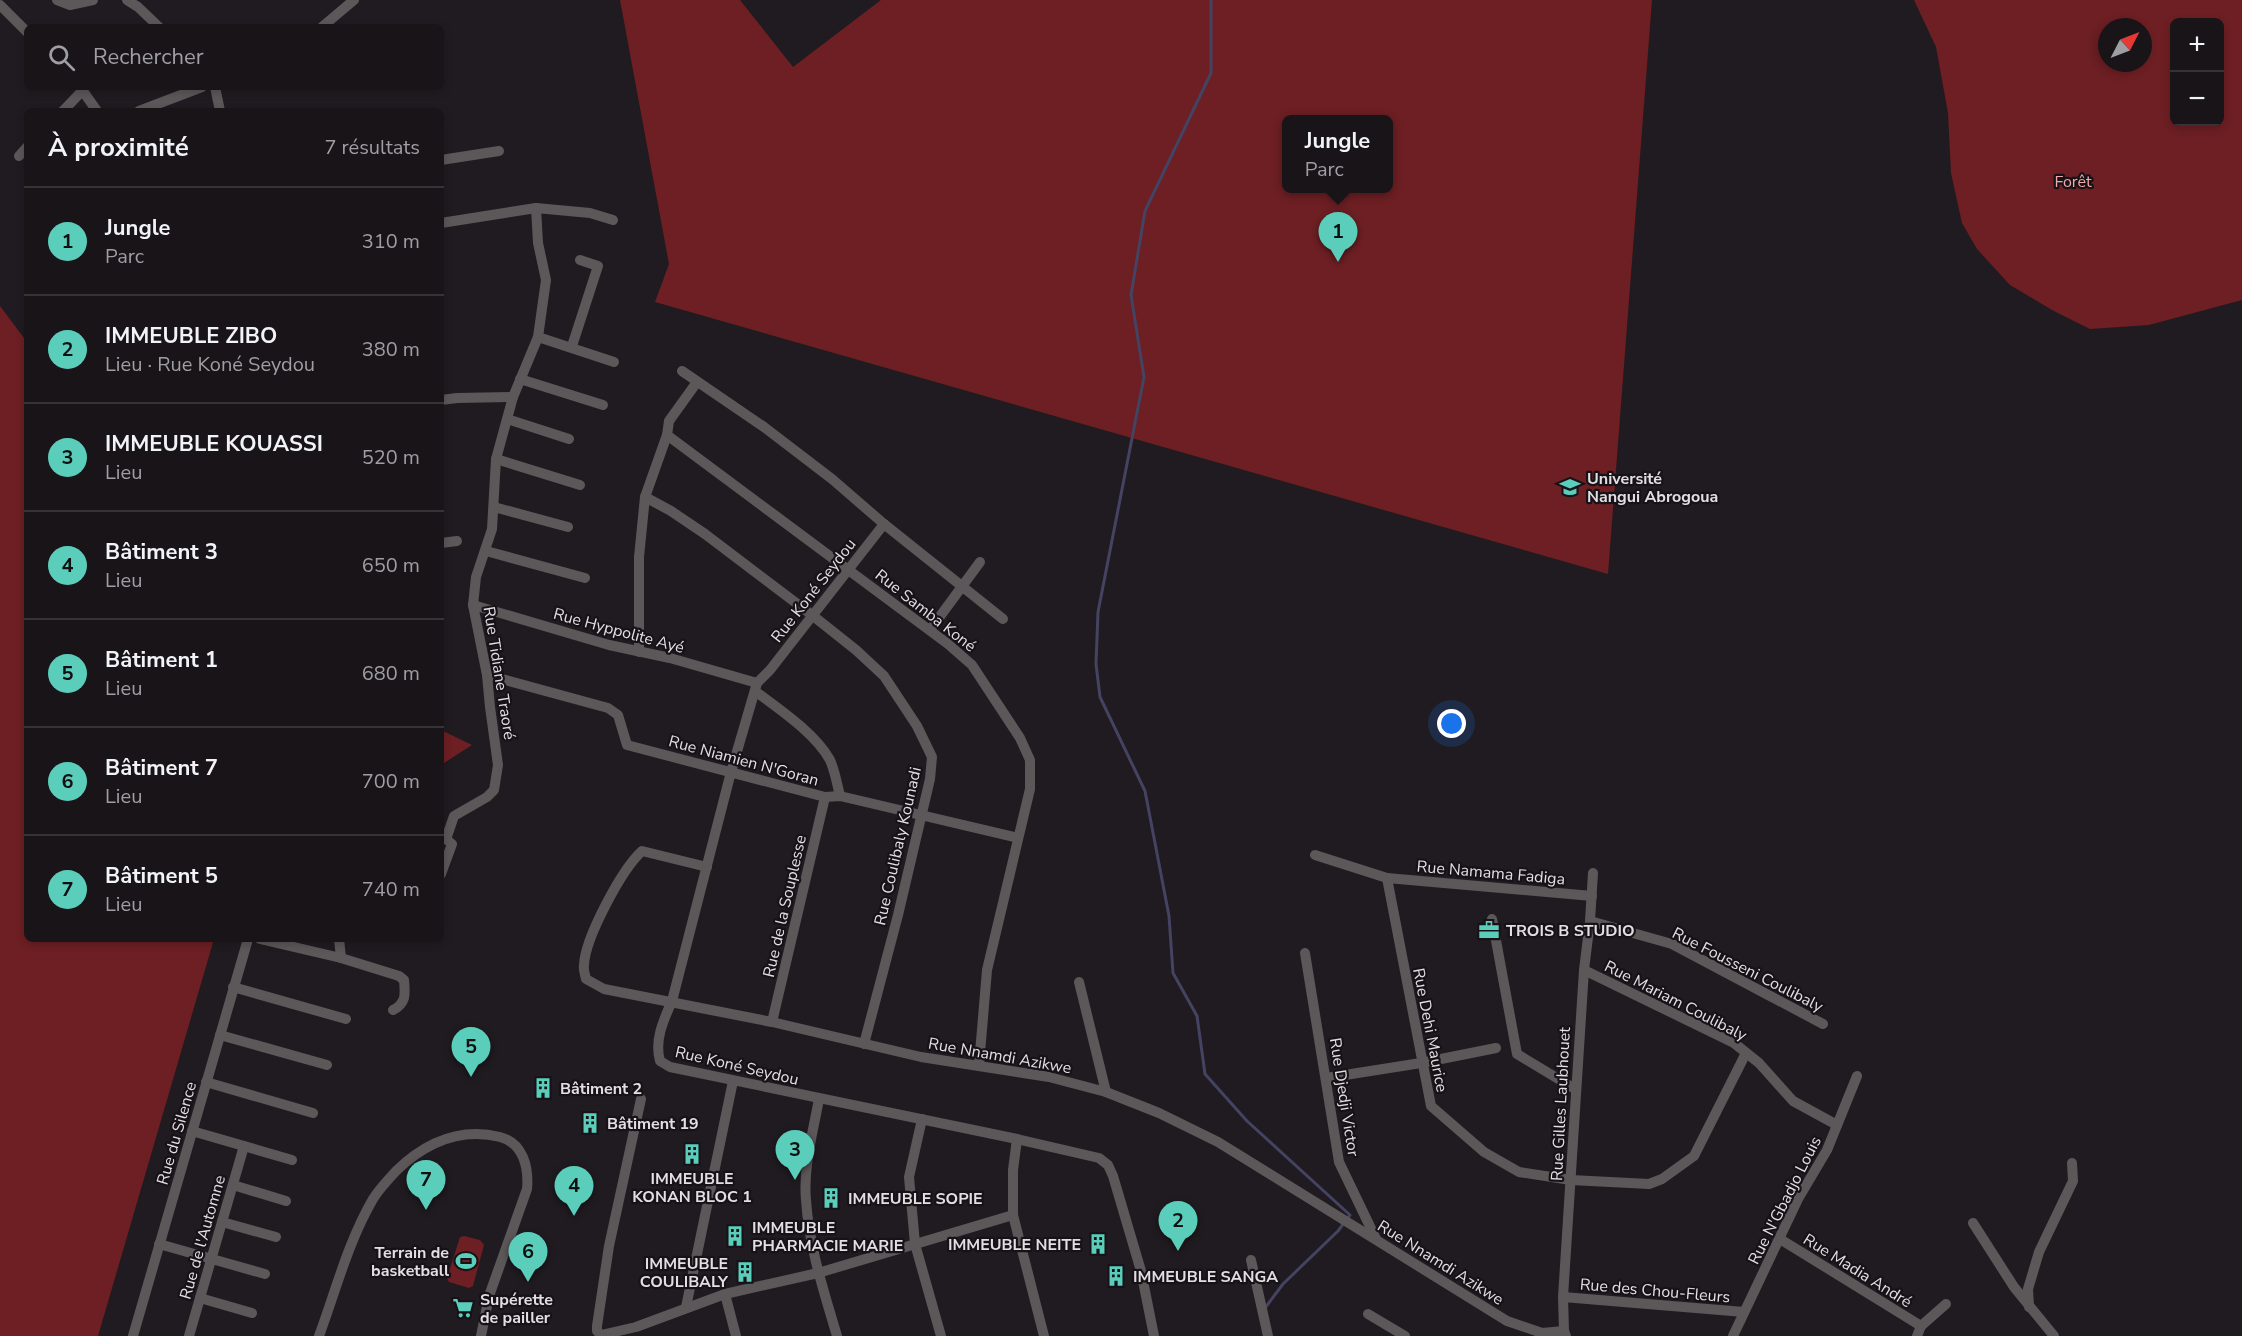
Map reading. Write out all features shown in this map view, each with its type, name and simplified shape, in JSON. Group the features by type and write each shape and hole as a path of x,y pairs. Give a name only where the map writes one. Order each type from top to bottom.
{"street":[{"path":"57,0 70,5 93,0"},
{"path":"127,0 156,24"},
{"path":"326,24 354,0"},
{"path":"0,4 24,29"},
{"path":"65,108 80,90"},
{"path":"82,90 95,108"},
{"path":"147,108 194,90"},
{"path":"216,90 219,108"},
{"path":"19,156 24,150"},
{"path":"444,160 499,151"},
{"path":"444,223 536,208 590,213 613,220"},
{"name":"Rue Tidiane Traoré","path":"444,866 452,844 446,839 446,824 454,816 487,797 494,790 498,765 487,675 473,605 476,577 492,529 496,459 513,397 538,337 546,280 538,243 536,208"},
{"path":"572,346 598,266 580,260"},
{"path":"538,337 572,346 614,362"},
{"path":"682,371 781,440 832,479 884,524 1003,619"},
{"path":"520,379 603,405"},
{"path":"639,652 639,557 645,497 667,435 669,421 697,382"},
{"path":"444,400 513,397"},
{"path":"507,419 569,439"},
{"name":"Rue Samba Koné","path":"667,435 849,568 972,665 1015,729 1030,760 1030,789 987,970 979,1065"},
{"path":"496,459 580,485"},
{"name":"Rue Coulibaly Kounadi","path":"645,497 705,534 856,650 884,676 917,726 932,758 930,779 898,915 864,1044"},
{"path":"494,507 568,527"},
{"name":"Rue Koné Seydou","path":"884,524 756,687 731,772 672,1000 663,1020 658,1045 660,1061 670,1067 819,1100 1093,1155 1107,1165 1113,1176 1141,1271 1154,1336"},
{"path":"444,543 457,541"},
{"path":"486,551 585,578"},
{"path":"930,630 980,562"},
{"name":"Rue Hyppolite Ayé","path":"473,605 756,687"},
{"name":"Rue Niamien N'Goran","path":"487,675 608,708 618,715 627,745 825,797 840,796 1018,838"},
{"path":"756,687 825,753 831,762 840,796"},
{"name":"Rue de la Souplesse","path":"772,1022 825,797"},
{"name":"Rue Nnamdi Azikwe","path":"707,867 642,851 624,874 596,927 583,967 586,979 604,989 672,1000 921,1057 1049,1077 1106,1092 1159,1113 1218,1142 1507,1321 1542,1333 1565,1334"},
{"path":"1315,855 1387,878"},
{"name":"Rue Gilles Laubhouet","path":"1565,1334 1563,1297 1575,1089 1593,873"},
{"name":"Rue Namama Fadiga","path":"1387,878 1592,896"},
{"name":"Rue Dehi Maurice","path":"1387,878 1431,1106 1484,1152 1519,1172 1571,1180 1649,1184 1662,1179 1694,1156 1746,1053"},
{"path":"1492,919 1517,1054 1575,1089"},
{"name":"Rue Fousseni Coulibaly","path":"1590,921 1671,944 1823,1024"},
{"name":"Rue du Silence","path":"133,1336 247,942"},
{"path":"273,942 341,958 402,977 404,1000 400,1007 393,1010"},
{"path":"339,942 341,958"},
{"name":"Rue Djedji Victor","path":"1305,953 1339,1162 1376,1239"},
{"name":"Rue Mariam Coulibaly","path":"1584,970 1734,1043 1758,1063 1793,1101 1837,1125"},
{"path":"1079,982 1106,1092"},
{"path":"233,987 346,1019"},
{"path":"220,1035 327,1065"},
{"path":"1326,1078 1496,1048"},
{"name":"Rue N'Gbadjo Louis","path":"1733,1336 1798,1199 1827,1150 1857,1076"},
{"path":"686,1307 732,1081"},
{"path":"206,1082 313,1113"},
{"path":"641,1098 609,1246 597,1331 605,1336 638,1332 686,1307 725,1294 818,1273 1013,1215"},
{"path":"819,1100 807,1163 806,1200 818,1273 837,1336"},
{"path":"922,1119 909,1177 915,1244 941,1336"},
{"path":"192,1131 292,1160"},
{"path":"319,1336 347,1255 374,1197 409,1158 428,1145 449,1137 470,1134 489,1135 515,1145 525,1160 528,1174 527,1189 489,1296 481,1336"},
{"path":"1017,1139 1013,1170 1013,1215 1044,1336"},
{"name":"Rue de l'Automne","path":"192,1335 200,1298 244,1146"},
{"path":"2029,1307 2028,1289 2039,1252 2073,1181 2072,1163"},
{"path":"233,1185 286,1200"},
{"path":"222,1222 276,1238"},
{"path":"1973,1223 2029,1307 2054,1336"},
{"name":"Rue Madia André","path":"1780,1239 1919,1331"},
{"path":"159,1244 265,1274"},
{"path":"1251,1260 1268,1336"},
{"path":"725,1294 736,1336"},
{"name":"Rue des Chou-Fleurs","path":"1563,1297 1744,1312"},
{"path":"200,1298 252,1313"},
{"path":"1919,1331 1946,1305"},
{"path":"1368,1314 1405,1336"}],"green space":[{"path":"620,0 740,0 793,67 881,0 1652,0 1608,574 655,302 669,264"},
{"name":"Forêt","path":"1914,0 2242,0 2242,300 2149,325 2090,329 2010,285 1977,249 1962,223 1951,173 1948,113 1936,47"},
{"path":"0,306 24,338 24,942 213,942 98,1336 0,1336"},
{"path":"444,731 472,745 444,763"},
{"name":"Terrain de basketball","path":"460,1237 480,1240 484,1245 473,1286 469,1288 449,1282 447,1278"}],"waterway":[{"path":"1211,0 1211,73 1145,211 1131,295 1144,377 1098,612 1096,664 1100,697 1145,791 1169,916 1173,973 1197,1016 1205,1074 1247,1121 1350,1215 1338,1231 1283,1284 1265,1308"}],"place":[{"name":"Jungle","path":"1338,262"},
{"name":"Université Nangui Abrogoua","path":"1570,487"},
{"name":"TROIS B STUDIO","path":"1489,930"},
{"name":"Bâtiment 1","path":"471,1077"},
{"name":"Bâtiment 2","path":"543,1088"},
{"name":"Bâtiment 19","path":"590,1123"},
{"name":"IMMEUBLE KONAN BLOC 1","path":"692,1154"},
{"name":"IMMEUBLE KOUASSI","path":"795,1180"},
{"name":"IMMEUBLE SOPIE","path":"831,1198"},
{"name":"Bâtiment 5","path":"426,1210"},
{"name":"Bâtiment 3","path":"574,1216"},
{"name":"IMMEUBLE PHARMACIE MARIE","path":"735,1236"},
{"name":"IMMEUBLE NEITE","path":"1098,1244"},
{"name":"IMMEUBLE ZIBO","path":"1178,1251"},
{"name":"Terrain de basketball","path":"466,1261"},
{"name":"IMMEUBLE COULIBALY","path":"745,1272"},
{"name":"IMMEUBLE SANGA","path":"1116,1276"},
{"name":"Bâtiment 7","path":"528,1282"},
{"name":"Supérette de pailler","path":"463,1308"}]}
